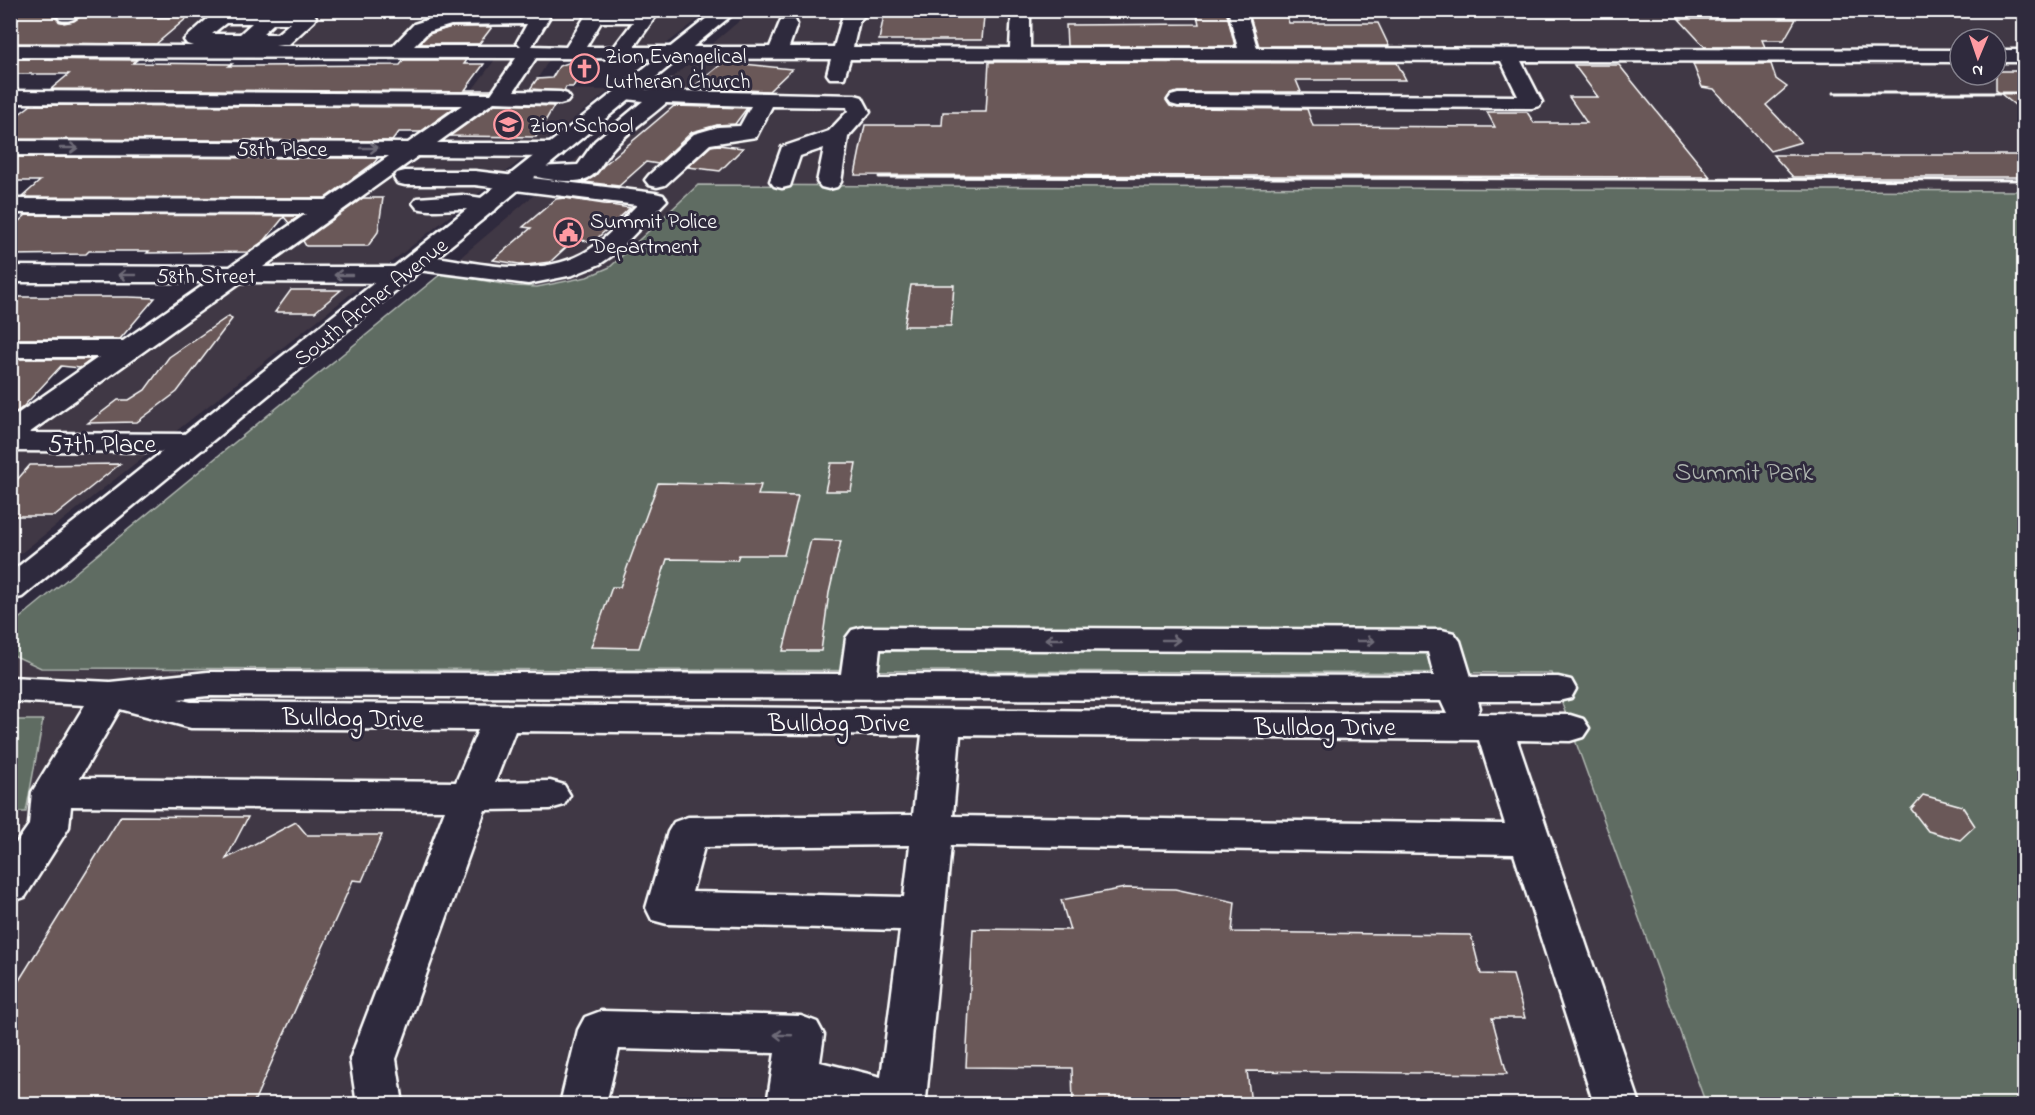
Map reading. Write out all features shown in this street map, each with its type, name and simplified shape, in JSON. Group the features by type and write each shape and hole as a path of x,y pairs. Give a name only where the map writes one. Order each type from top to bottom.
{"street":[{"name":"South Archer Avenue","path":"10,590 729,10"},
{"path":"835,82 850,19 861,10"},
{"path":"1020,54 1022,10"},
{"path":"1238,10 1249,54"},
{"path":"238,46 272,14"},
{"path":"272,14 307,17 282,40 238,46 194,40 221,17 272,14"},
{"path":"572,53 595,16 647,16 619,53"},
{"path":"398,52 421,28 449,19 540,18 529,47 500,98 561,98"},
{"path":"777,53 788,24"},
{"path":"10,51 238,46 398,52 501,52 529,47 572,53 1948,56"},
{"path":"12,98 73,51"},
{"path":"475,86 501,52"},
{"path":"1178,100 1533,102 1508,55"},
{"path":"2008,56 2025,56"},
{"path":"364,195 431,193 476,178 579,174 586,170 603,146 661,96 680,83"},
{"path":"12,98 475,86"},
{"path":"10,433 485,99 475,86"},
{"path":"625,94 855,101 859,112 837,136 790,152 782,181"},
{"path":"657,180 702,139 718,134 769,134 765,99"},
{"path":"829,182 837,136"},
{"name":"58th Place","path":"10,148 414,148 609,142"},
{"name":"58th Street","path":"10,274 236,275 410,268 528,276 564,270 591,259 607,248 655,200 522,177"},
{"path":"405,178 431,193 487,206"},
{"path":"408,219 431,193"},
{"path":"10,206 331,207"},
{"path":"10,349 132,349"},
{"name":"57th Place","path":"10,442 193,443"},
{"path":"858,686 864,638 1442,641 1456,689 1481,727 1530,839 1617,1104"},
{"path":"1113,640 1146,725"},
{"name":"Bulldog Drive","path":"10,689 110,694 208,684 1557,689"},
{"path":"10,886 49,827 52,792 110,694"},
{"name":"Bulldog Drive","path":"110,694 191,715 501,720 1570,728"},
{"path":"380,1104 373,1059 470,796 501,720"},
{"path":"583,1104 601,1030 801,1035 792,1090 904,1104 942,723"},
{"path":"52,792 550,795"},
{"path":"923,914 668,908 688,832 932,830 1530,839"}],"shaded area":[{"path":"11,11 709,11 661,48 11,47"},
{"path":"751,11 2024,11 2024,191 698,185 610,267 587,277 537,287 513,286 442,273"},
{"path":"497,57 551,57 531,89 610,90 11,561 11,434 487,98 467,97"},
{"path":"10,654 41,668 1551,673 1706,1104 11,1104"}],"green space":[{"name":"Summit Park","path":"698,185 2024,191 2024,1104 1706,1104 1551,673 41,668 11,654 10,626 442,273 513,286 537,287 587,277 610,267"},
{"path":"11,720 43,720 26,812 11,812"}],"building":[{"path":"10,10 59,10 54,17 64,23 80,17 188,17 156,44 10,43"},
{"path":"1196,10 1226,10 1235,46 1067,46 1066,25 1199,24"},
{"path":"884,15 984,16 982,40 879,40"},
{"path":"1250,17 1287,17 1289,23 1378,23 1389,46 1259,46"},
{"path":"1679,19 1796,19 1784,40 1762,40 1765,47 1705,47"},
{"path":"451,27 492,27 479,44 419,44 429,34"},
{"path":"10,59 137,60 133,63 232,64 229,66 400,65 404,60 467,60 464,64 484,64 465,90 491,90 490,92 51,89 69,74 10,74"},
{"path":"577,60 589,60 573,87 566,87 564,91 530,89 537,79 552,78 559,66"},
{"path":"724,62 792,69 769,91 692,88"},
{"path":"989,62 1397,63 1406,80 1296,80 1301,92 1178,92 1170,94 1166,100 1170,106 1178,108 1307,109 1313,126 1495,127 1487,112 1527,112 1534,123 1587,123 1569,97 1598,97 1574,65 1619,65 1710,177 855,175 865,125 942,125 943,112 986,112"},
{"path":"1693,64 1771,64 1776,79 1787,87 1766,105 1801,142 1770,151 1714,89 1702,87"},
{"path":"2008,71 2025,71 2025,113 1996,90 1996,87 2008,87"},
{"path":"495,104 554,106 536,137 450,136"},
{"path":"31,105 455,107 420,132 399,132 392,141 10,139 10,121"},
{"path":"674,106 747,108 735,124 717,125 692,132 658,164 646,162 619,186 585,182 596,175 603,166"},
{"path":"711,146 743,148 720,171 688,167"},
{"path":"1773,155 2025,155 2025,177 1793,177"},
{"path":"10,157 378,158 325,198 22,197 40,181 10,181"},
{"path":"363,198 383,198 378,232 368,246 306,246 303,241"},
{"name":"Summit Police Department","path":"565,198 630,208 593,242 575,239 550,262 526,265 493,260 531,228 523,227 556,199"},
{"path":"26,215 299,216 289,223 284,217 265,240 248,252 89,251 86,254 10,255 10,229"},
{"path":"911,285 954,285 951,326 904,326"},
{"path":"291,290 341,290 315,312 275,312"},
{"path":"20,297 155,298 120,339 10,339 10,299"},
{"path":"229,316 232,319 177,392 137,422 88,423 118,400 129,400 145,390 169,357"},
{"path":"10,359 92,359 80,368 61,366 23,407 10,416"},
{"path":"831,463 856,463 851,491 825,491"},
{"path":"120,464 55,516 10,516 10,488 30,465"},
{"path":"658,483 761,485 758,495 798,496 784,555 739,555 737,560 667,559 639,648 591,647 612,587 620,587"},
{"path":"811,540 841,541 829,593 821,651 783,651"},
{"path":"1923,795 1962,806 1975,826 1960,840 1928,831 1911,809"},
{"path":"121,816 248,817 226,859 296,822 307,835 382,835 362,881 353,880 253,1104 10,1104 10,995"},
{"path":"1125,888 1175,889 1235,902 1232,932 1471,935 1481,974 1513,975 1525,1018 1492,1018 1507,1074 1247,1071 1251,1104 1073,1104 1072,1068 966,1067 973,929 1070,930 1061,900"}],"railway":[{"path":"1833,93 2024,93"},
{"path":"879,177 2024,180"}],"place":[{"name":"Zion Evangelical Lutheran Church","path":"584,68"},
{"name":"Zion School","path":"508,124"},
{"name":"Summit Police Department","path":"569,233"}]}
